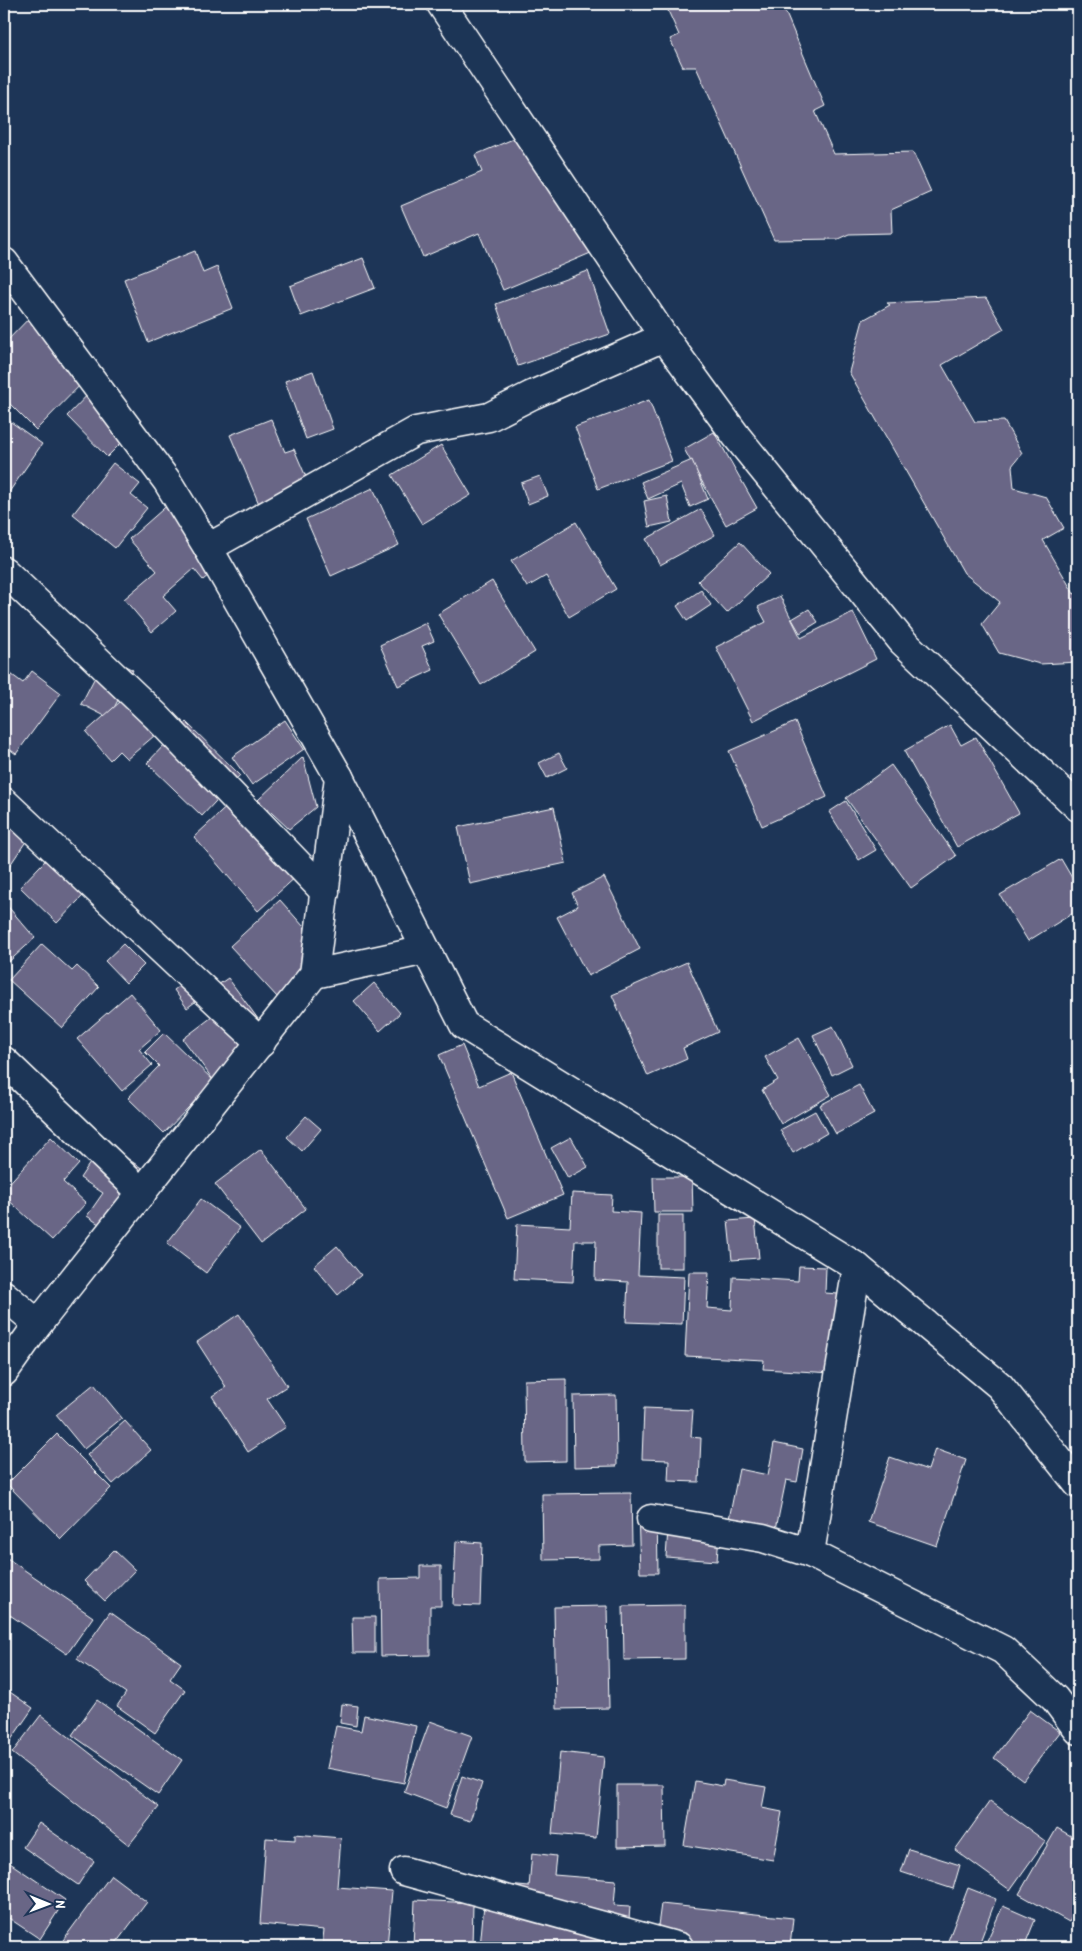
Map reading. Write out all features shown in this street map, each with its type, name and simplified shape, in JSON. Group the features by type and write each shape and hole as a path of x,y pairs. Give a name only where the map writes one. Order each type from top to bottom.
{"street":[{"path":"441,4 664,337 737,437 902,641 1078,807"},
{"path":"4,262 167,481 208,548 339,778 464,1025 857,1268 1000,1386 1078,1484"},
{"path":"208,548 416,431 489,417 532,395 664,337"},
{"path":"4,571 156,716 325,892"},
{"path":"4,1372 38,1324 314,974 339,778"},
{"path":"4,802 261,1043"},
{"path":"314,974 426,950"},
{"path":"4,1061 142,1193"},
{"path":"810,1553 857,1268"},
{"path":"4,1295 38,1324"},
{"path":"651,1519 763,1538 810,1553 1003,1650 1056,1699 1078,1730"},
{"path":"404,1871 637,1942 679,1947"}],"building":[{"path":"665,4 782,4 825,106 815,111 834,154 913,152 931,192 891,210 892,233 849,234 838,239 774,240 696,67 683,67 670,39 679,35"},
{"path":"525,134 550,191 576,180 605,247 503,290 479,233 423,257 401,206 482,172 475,155"},
{"path":"195,251 203,273 217,267 233,308 148,342 124,279"},
{"path":"363,258 375,288 301,316 290,286"},
{"path":"588,271 610,334 518,366 496,304"},
{"path":"986,298 1004,329 942,365 975,422 1004,421 1022,453 1012,466 1014,488 1046,497 1064,528 1043,540 1074,594 1078,592 1078,662 1040,664 999,653 982,624 1000,602 964,573 849,372 863,320 890,305 887,303"},
{"path":"35,312 94,371 36,430 4,398 4,344"},
{"path":"313,371 333,429 306,439 285,381"},
{"path":"97,385 138,426 107,457 67,416"},
{"path":"649,400 672,461 598,489 575,427"},
{"path":"4,417 42,444 5,498 4,498"},
{"path":"271,419 285,452 294,449 309,484 259,504 230,435"},
{"path":"714,432 757,508 726,525 684,449"},
{"path":"441,445 471,495 422,524 392,475"},
{"path":"692,460 708,499 690,507 681,484 648,499 641,482"},
{"path":"113,463 140,484 131,495 147,508 115,548 73,514"},
{"path":"540,476 548,496 528,504 521,483"},
{"path":"373,488 399,545 331,576 306,519"},
{"path":"667,496 672,522 649,527 644,501"},
{"path":"171,502 223,563 203,580 194,569 163,596 176,611 152,632 124,599 157,571 129,539"},
{"path":"701,509 715,535 660,565 646,539"},
{"path":"576,522 616,589 569,617 546,576 527,587 511,561"},
{"path":"740,542 769,574 727,613 698,581"},
{"path":"492,581 535,652 481,685 438,614"},
{"path":"701,590 711,605 687,621 677,606"},
{"path":"780,596 801,638 853,612 876,659 753,721 716,647 766,622 758,607"},
{"path":"809,609 818,622 800,633 792,619"},
{"path":"426,623 434,641 422,646 433,670 398,686 380,645"},
{"path":"106,656 133,670 109,718 81,704"},
{"path":"4,669 23,683 32,671 61,693 16,754 4,745"},
{"path":"129,694 161,730 127,759 119,751 110,760 86,732"},
{"path":"285,720 304,749 252,785 232,757"},
{"path":"186,722 240,775 202,816 147,763"},
{"path":"795,722 827,797 762,826 729,751"},
{"path":"950,725 961,745 976,737 1019,813 957,847 904,751"},
{"path":"559,753 567,768 547,778 539,763"},
{"path":"303,757 316,807 289,829 258,800"},
{"path":"891,765 956,856 911,888 846,798"},
{"path":"846,801 876,850 859,860 829,812"},
{"path":"4,802 37,825 4,874"},
{"path":"232,802 297,876 258,911 194,837"},
{"path":"554,807 566,863 470,884 458,827"},
{"path":"59,846 97,881 57,923 20,887"},
{"path":"1061,859 1078,888 1078,910 1028,941 1000,895"},
{"path":"604,877 640,949 588,976 557,917 578,906 572,893"},
{"path":"280,900 327,953 278,998 230,946"},
{"path":"4,902 35,938 4,966"},
{"path":"42,944 72,971 77,966 99,987 62,1028 9,980"},
{"path":"123,944 144,965 126,983 105,961"},
{"path":"687,962 718,1032 683,1048 687,1059 648,1076 612,995"},
{"path":"199,971 212,989 228,978 272,1038 214,1081 183,1039 216,1014 203,996 187,1008 174,990"},
{"path":"374,983 400,1013 380,1031 354,1001"},
{"path":"130,993 161,1030 139,1049 152,1065 122,1091 77,1039"},
{"path":"833,1026 852,1065 832,1075 813,1035"},
{"path":"164,1033 214,1081 164,1133 128,1098 159,1066 145,1052"},
{"path":"799,1038 831,1095 781,1124 762,1090 778,1080 765,1057"},
{"path":"462,1045 479,1086 511,1072 563,1195 508,1218 439,1055"},
{"path":"859,1085 874,1114 836,1134 820,1105"},
{"path":"815,1111 827,1133 793,1153 780,1130"},
{"path":"306,1116 321,1129 302,1151 287,1137"},
{"path":"51,1137 79,1164 63,1182 86,1203 52,1240 4,1196 4,1189"},
{"path":"571,1137 588,1167 568,1178 551,1148"},
{"path":"261,1149 306,1209 261,1244 215,1184"},
{"path":"94,1157 115,1172 125,1157 158,1179 118,1237 87,1216 103,1193 80,1178"},
{"path":"653,1177 692,1177 693,1212 654,1212"},
{"path":"572,1193 612,1195 611,1211 641,1213 638,1275 684,1277 682,1324 626,1322 628,1282 595,1280 596,1241 575,1241 573,1282 514,1279 517,1224 570,1227"},
{"path":"201,1199 240,1228 206,1273 167,1243"},
{"path":"658,1215 683,1215 683,1268 658,1268"},
{"path":"755,1219 759,1258 732,1260 728,1221"},
{"path":"337,1246 361,1275 338,1295 314,1266"},
{"path":"799,1266 826,1267 825,1293 838,1294 833,1373 763,1369 764,1360 685,1356 689,1272 709,1272 707,1308 732,1310 733,1277 798,1281"},
{"path":"239,1314 287,1386 267,1399 286,1427 248,1452 212,1396 226,1387 197,1342"},
{"path":"566,1379 566,1461 525,1462 524,1380"},
{"path":"94,1384 122,1418 84,1449 56,1415"},
{"path":"616,1395 617,1466 574,1467 573,1396"},
{"path":"644,1408 693,1410 691,1437 701,1438 699,1482 668,1481 669,1460 642,1459"},
{"path":"125,1421 151,1450 113,1484 87,1455"},
{"path":"57,1434 111,1488 61,1539 7,1484"},
{"path":"774,1443 803,1449 797,1482 786,1480 775,1534 728,1524 739,1469 768,1475"},
{"path":"935,1449 966,1460 937,1546 868,1522 890,1457 928,1470"},
{"path":"631,1493 632,1545 599,1546 599,1559 543,1560 542,1494"},
{"path":"657,1510 658,1573 640,1573 638,1511"},
{"path":"668,1530 719,1534 717,1561 666,1557"},
{"path":"456,1541 482,1543 480,1606 453,1605"},
{"path":"114,1550 135,1570 105,1601 84,1581"},
{"path":"4,1556 93,1617 67,1654 4,1611"},
{"path":"420,1566 441,1566 441,1606 430,1606 430,1655 381,1656 380,1579 420,1578"},
{"path":"685,1605 685,1659 624,1660 623,1606"},
{"path":"607,1606 609,1708 556,1709 554,1607"},
{"path":"110,1612 181,1663 170,1679 185,1690 155,1733 117,1706 126,1693 77,1659"},
{"path":"352,1617 375,1617 375,1653 353,1653"},
{"path":"4,1688 33,1708 4,1750"},
{"path":"97,1700 182,1760 158,1795 72,1735"},
{"path":"342,1704 358,1706 356,1726 340,1723"},
{"path":"1030,1710 1060,1732 1023,1780 994,1758"},
{"path":"41,1715 159,1807 129,1845 12,1753"},
{"path":"364,1715 416,1726 404,1783 327,1768 336,1726 361,1731"},
{"path":"430,1721 472,1736 446,1808 404,1792"},
{"path":"560,1752 604,1757 596,1838 552,1834"},
{"path":"462,1776 482,1783 470,1821 450,1815"},
{"path":"724,1780 766,1787 762,1808 782,1812 773,1860 684,1845 695,1781 723,1786"},
{"path":"617,1785 664,1785 665,1846 617,1847"},
{"path":"990,1801 1045,1841 1010,1890 955,1850"},
{"path":"39,1823 94,1861 78,1885 23,1847"},
{"path":"1057,1828 1078,1840 1078,1849 1072,1861 1078,1864 1078,1907 1069,1922 1019,1894"},
{"path":"295,1834 341,1838 337,1887 392,1891 387,1947 322,1947 324,1930 260,1924 266,1838 295,1840"},
{"path":"909,1849 960,1865 953,1889 901,1872"},
{"path":"532,1853 556,1856 554,1875 616,1880 614,1905 630,1906 627,1947 480,1947 486,1883 529,1887"},
{"path":"4,1859 65,1900 40,1939 4,1915"},
{"path":"111,1875 147,1902 113,1947 58,1947"},
{"path":"968,1888 996,1899 978,1947 946,1946"},
{"path":"415,1900 473,1903 472,1947 413,1947"},
{"path":"661,1904 793,1918 790,1947 655,1947"},
{"path":"1003,1906 1035,1920 1024,1947 984,1947"}]}
